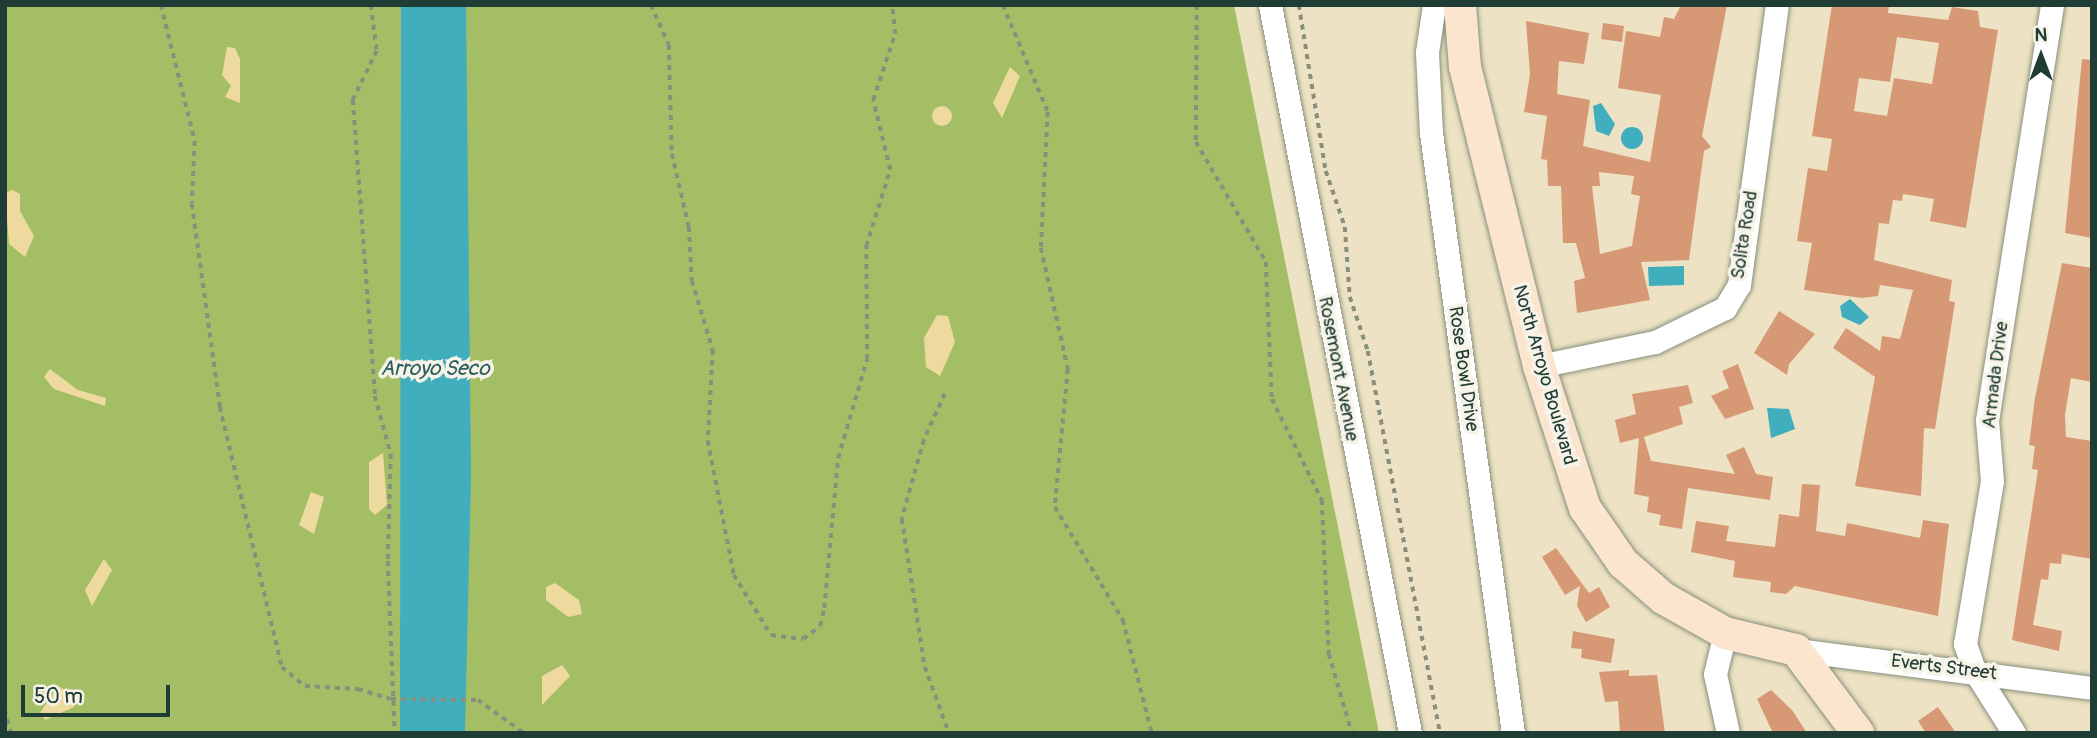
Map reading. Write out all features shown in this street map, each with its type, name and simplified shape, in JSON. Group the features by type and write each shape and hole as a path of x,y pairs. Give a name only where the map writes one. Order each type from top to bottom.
{"street":[{"name":"Rosemont Avenue","path":"1270,5 1410,733"},
{"name":"Rose Bowl Drive","path":"1434,5 1427,52 1431,133 1513,733"},
{"name":"North Arroyo Boulevard","path":"1460,5 1465,66 1558,441 1593,519 1623,563 1663,598 1725,633 1796,650"},
{"name":"Solita Road","path":"1539,366 1655,342 1725,308 1739,285 1777,5"},
{"name":"Armada Drive","path":"2014,733 1974,670 1965,644 1992,481 1987,420 2052,5"},
{"path":"1725,633 1715,674 1728,733"},
{"name":"Everts Street","path":"1796,650 1974,670 2092,688"},
{"path":"1796,650 1858,733"}],"path":[{"path":"160,5 195,141 192,204 220,407 279,658 305,686 358,689 391,699 466,699 484,702 524,733"},
{"path":"371,5 377,51 353,100 375,396 391,454 391,699 395,733"},
{"path":"651,5 669,46 672,154 686,209 692,281 713,350 708,441 734,575 771,635 803,639 820,626 838,458 867,359 866,246 890,170 873,100 895,34 892,5"},
{"path":"1003,5 1048,112 1041,248 1068,369 1055,507 1123,620 1152,733"},
{"path":"1197,5 1196,142 1254,230 1266,261 1272,399 1322,500 1329,654 1352,733"},
{"path":"1299,5 1326,171 1345,227 1350,297 1368,351 1440,733"},
{"path":"945,394 924,440 902,519 925,667 949,733"},
{"path":"5,710 11,733"}],"green space":[{"path":"5,5 1234,5 1379,733 5,733"}],"sand":[{"path":"227,47 235,48 240,59 240,103 225,97 231,86 222,75"},
{"path":"1010,67 1020,76 1002,118 993,103"},
{"path":"942,106 949,109 952,116 949,123 942,126 935,123 932,116 935,109"},
{"path":"12,190 20,194 20,211 34,236 25,257 9,244 5,193"},
{"path":"937,315 948,316 955,342 940,376 926,367 924,338"},
{"path":"50,369 78,390 106,398 105,406 54,389 44,377"},
{"path":"383,453 387,505 375,515 369,509 369,462"},
{"path":"311,492 324,497 314,534 299,525"},
{"path":"104,559 112,570 92,606 85,590"},
{"path":"555,583 579,600 582,614 568,617 546,600 546,587"},
{"path":"562,665 570,676 542,705 542,676"},
{"path":"58,686 69,692 74,707 45,720 40,713"}],"water":[{"name":"Arroyo Seco","path":"401,5 466,5 471,476 465,733 400,733"},
{"path":"1601,103 1615,124 1609,136 1596,131 1593,106"},
{"path":"1628,127 1636,127 1643,134 1643,142 1636,149 1628,149 1621,142 1621,134"},
{"path":"1684,266 1684,285 1649,286 1648,267"},
{"path":"1850,299 1869,317 1860,325 1842,317 1840,306"},
{"path":"1767,408 1789,409 1795,429 1771,438"}],"building":[{"path":"1681,5 1727,5 1702,136 1711,147 1704,151 1689,260 1641,262 1650,300 1577,313 1574,281 1585,278 1576,243 1563,243 1561,186 1548,186 1547,160 1541,159 1547,116 1524,112 1530,74 1526,21 1589,33 1584,64 1559,61 1557,94 1590,100 1583,146 1650,162 1661,95 1618,88 1626,31 1660,37 1664,17 1674,19","holes":["1599,172 1634,176 1631,194 1640,196 1632,246 1600,254 1592,186 1600,186"]},
{"path":"1832,5 1889,5 1888,13 1948,20 1952,7 1978,11 1980,27 1998,30 1966,228 1930,221 1934,199 1903,194 1902,201 1893,200 1889,224 1879,223 1874,260 1952,280 1949,301 1955,302 1935,429 1924,428 1921,496 1855,486 1875,377 1833,348 1846,328 1880,351 1882,336 1900,339 1913,290 1880,285 1878,296 1862,298 1804,290 1812,243 1797,241 1808,168 1827,171 1832,139 1812,136","holes":["1897,37 1939,43 1932,84 1894,78 1887,116 1854,111 1859,78 1890,82"]},
{"path":"1603,23 1624,26 1622,42 1601,39"},
{"path":"2082,59 2092,60 2092,238 2065,233"},
{"path":"2062,263 2092,268 2092,382 2071,378 2065,415 2066,437 2092,441 2092,559 2062,554 2061,564 2050,563 2048,580 2041,579 2033,625 2062,631 2059,651 2012,640 2038,470 2032,469 2035,446 2029,445 2035,398"},
{"path":"1779,311 1815,334 1789,364 1787,375 1754,353"},
{"path":"1738,364 1754,409 1725,419 1711,396 1729,388 1722,371"},
{"path":"1688,385 1693,403 1679,407 1683,424 1644,437 1651,461 1735,474 1726,455 1744,447 1756,474 1773,477 1770,500 1688,488 1682,529 1659,525 1661,515 1647,512 1649,497 1634,494 1639,438 1620,443 1615,420 1636,414 1632,394"},
{"path":"1802,484 1820,485 1816,531 1845,536 1847,523 1920,538 1923,520 1949,524 1938,616 1795,586 1786,594 1770,592 1771,582 1733,577 1735,561 1691,552 1696,521 1729,526 1726,541 1775,547 1779,514 1799,517"},
{"path":"1556,548 1589,593 1599,587 1610,607 1586,622 1577,606 1580,586 1565,595 1542,557"},
{"path":"1573,631 1615,639 1611,663 1581,658 1582,649 1571,648"},
{"path":"1629,670 1629,676 1657,675 1665,733 1620,733 1618,701 1605,702 1599,672"},
{"path":"1771,690 1792,710 1807,733 1773,733 1757,699"},
{"path":"1938,707 1956,733 1926,733 1918,721"}]}
